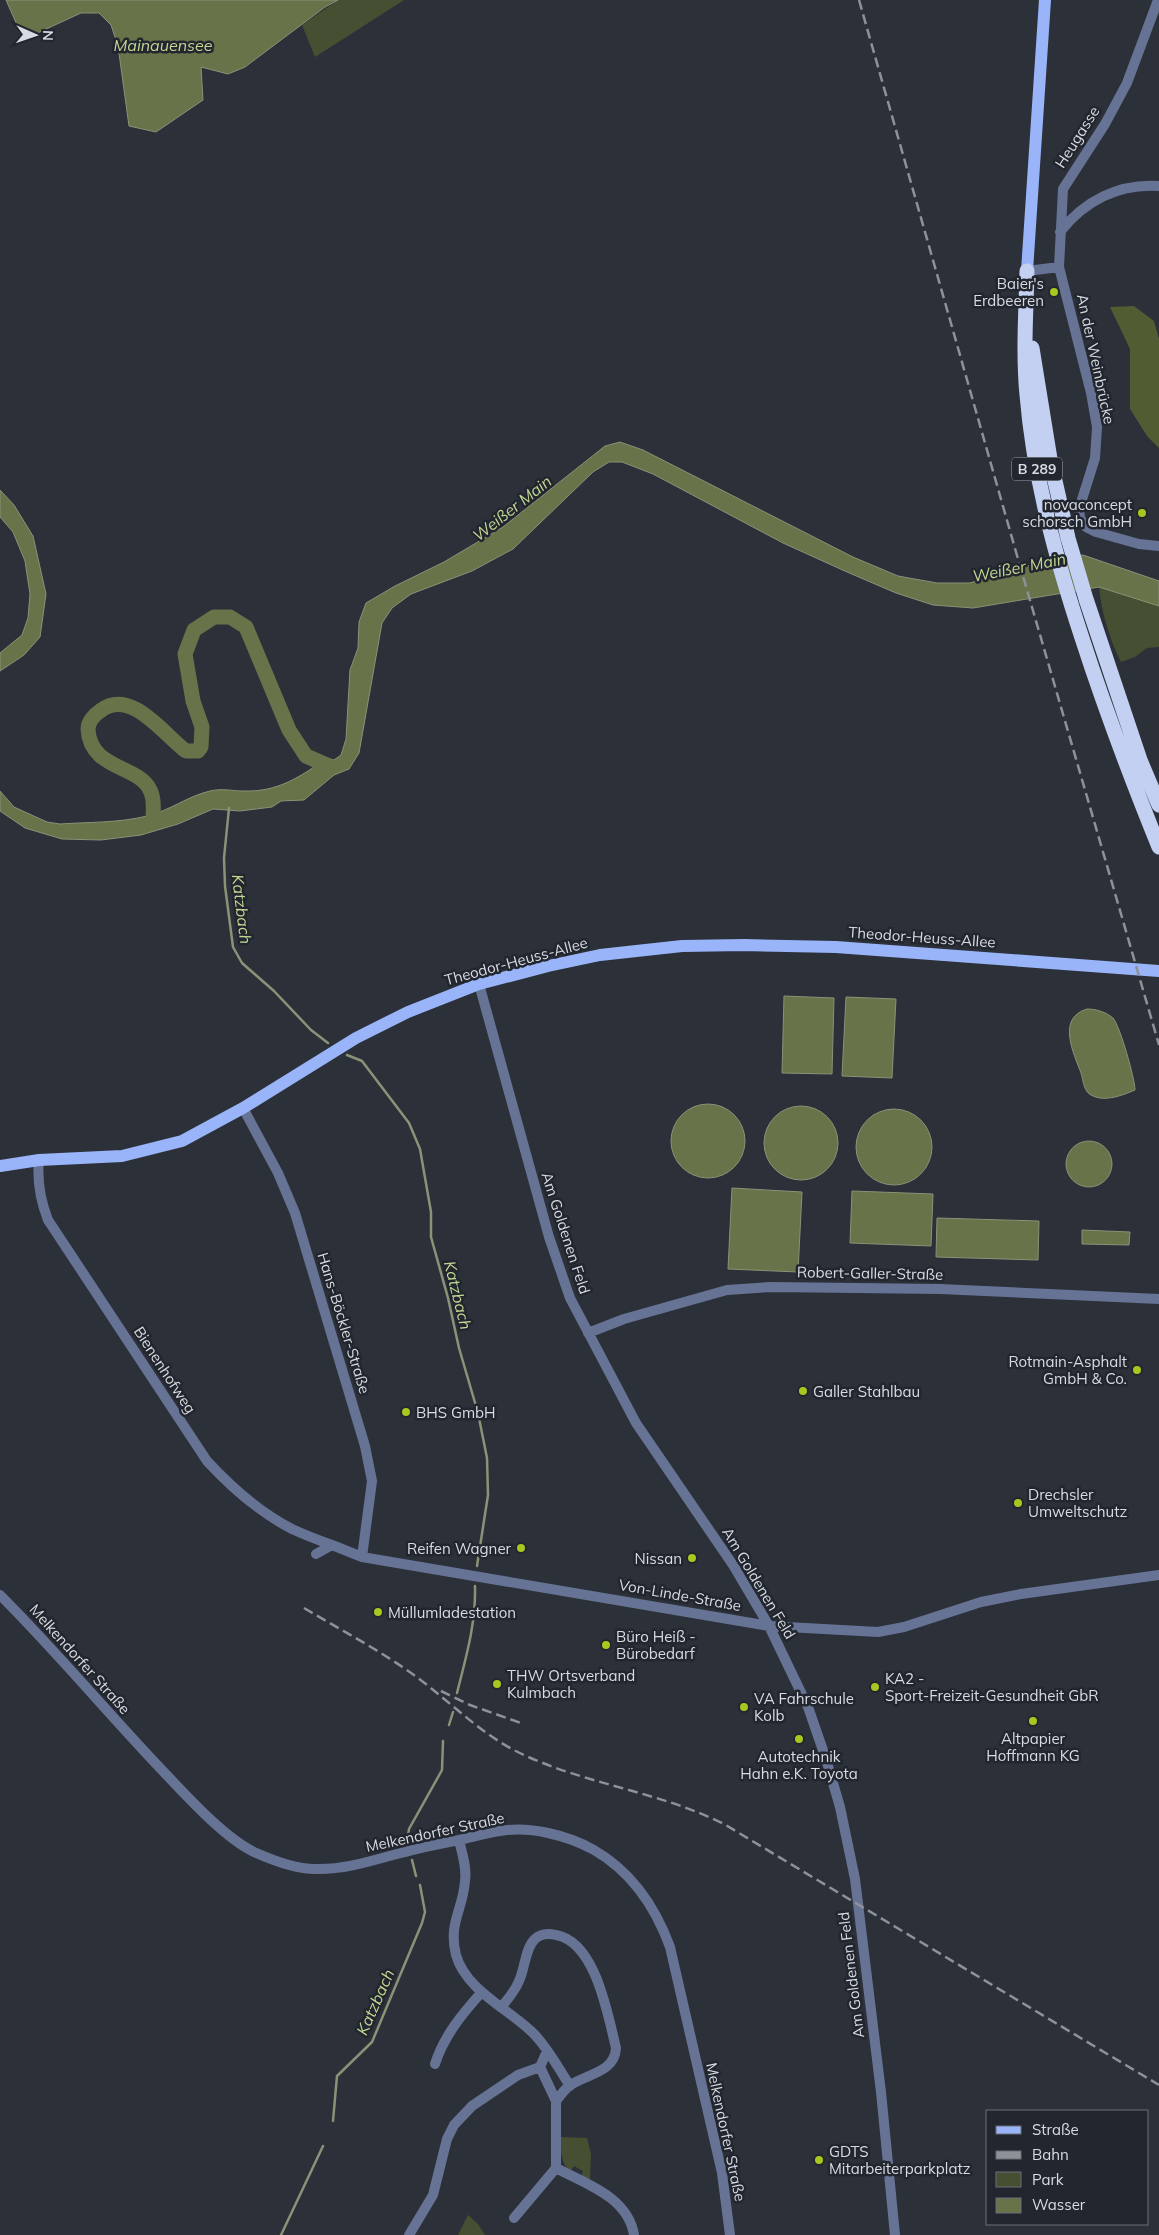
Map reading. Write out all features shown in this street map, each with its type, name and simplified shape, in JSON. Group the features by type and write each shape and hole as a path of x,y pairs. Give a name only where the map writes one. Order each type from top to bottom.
{"highway":[{"name":"B 289","path":"1027,271 1027,395 1039,483 1071,604 1111,727 1159,847"},
{"name":"B 289","path":"1027,320 1050,459 1068,538 1086,599 1140,760 1159,805"}],"main road":[{"name":"B 289","path":"1027,271 1046,0"},
{"name":"Theodor-Heuss-Allee","path":"0,1166 39,1160 93,1159 144,1152 182,1141 243,1108 356,1038 434,1001 479,984 600,955 682,946 836,947 1159,971"}],"street":[{"name":"Heugasse","path":"1059,267 1063,189 1105,124 1127,83 1158,0"},
{"path":"1060,232 1082,208 1105,194 1131,187 1159,186"},
{"path":"1027,271 1059,267"},
{"name":"An der Weinbrücke","path":"1059,267 1091,393 1097,427 1095,458 1079,509 1080,518 1086,527 1096,532 1139,544 1159,546"},
{"name":"Am Goldenen Feld","path":"479,984 549,1237 570,1298 636,1423 734,1564 769,1626 808,1707 826,1759 848,1840 855,1879 881,2092 895,2235"},
{"name":"Hans-Böckler-Straße","path":"243,1108 278,1172 295,1213 365,1446 372,1481 362,1557"},
{"name":"Bienenhofweg","path":"39,1160 38,1170 43,1207 48,1220 207,1461 227,1483 256,1506 291,1528 332,1545"},
{"name":"Robert-Galler-Straße","path":"588,1333 632,1317 728,1290 770,1287 940,1289 1159,1299"},
{"path":"316,1554 332,1545"},
{"name":"Von-Linde-Straße","path":"332,1545 362,1557 769,1626 878,1632 904,1627 981,1602 1021,1594 1159,1575"},
{"name":"Melkendorfer Straße","path":"0,1594 191,1801 232,1837 252,1851 287,1864 314,1869 356,1865 423,1847 502,1830 534,1831 558,1835 582,1844 607,1857 629,1876 647,1898 660,1920 670,1947 722,2173 730,2235"},
{"path":"458,1840 466,1879 463,1895 454,1920 453,1938 457,1957 465,1974 481,1992 502,2006 535,2036 547,2050 570,2086"},
{"path":"502,2006 517,1986 534,1940 541,1934 561,1936 583,1954 597,1978 616,2054 613,2060 603,2069 570,2086 556,2101"},
{"path":"435,2064 451,2029 462,2013 481,1992"},
{"path":"514,2218 556,2168 556,2101 540,2067 547,2050"},
{"path":"409,2235 433,2195 447,2139 454,2126 472,2106 518,2075 540,2067"},
{"path":"556,2168 616,2201 625,2211 634,2235"}],"green space":[{"path":"338,0 404,0 315,57 302,25"},
{"path":"1099,587 1159,606 1159,647 1147,648 1135,657 1121,662 1107,626"},
{"path":"561,2137 587,2138 591,2154 590,2179 581,2177 583,2171 574,2166 570,2172 564,2164"},
{"path":"468,2215 478,2224 485,2235 458,2235"}],"shaded area":[{"path":"1134,306 1154,321 1159,339 1159,448 1147,436 1130,409 1130,349 1110,307"}],"water":[{"name":"Mainauensee","path":"6,0 338,0 325,7 245,67 228,74 201,67 203,100 156,132 129,126 118,46 111,25 99,13 81,13 31,36 21,34"},
{"path":"620,442 643,450 853,557 898,576 937,583 970,583 1044,561 1083,555 1159,581 1159,606 1099,587 973,608 933,605 896,593 783,543 653,474 622,462 609,462 593,472 513,549 472,571 411,594 392,608 382,623 359,753 349,769 334,775 304,800 281,801 272,807 240,811 213,809 178,824 141,835 101,840 62,839 25,828 0,811 0,791 14,807 47,822 60,824 136,818 155,814 194,796 210,791 256,791 268,789 298,777 327,758 334,760 341,755 346,739 350,670 358,648 359,622 366,603 395,586 444,562 503,527 605,446"},
{"path":"0,490 14,505 33,536 46,594 40,637 24,655 0,671 0,653 22,635 28,618 30,594 25,561 13,532 0,517"},
{"path":"784,996 834,998 832,1074 782,1073"},
{"path":"846,997 896,999 892,1078 842,1076"},
{"path":"1087,1009 1104,1013 1113,1018 1116,1023 1127,1053 1135,1090 1114,1097 1103,1098 1098,1098 1087,1092 1072,1047 1070,1028 1072,1020"},
{"path":"708,1104 729,1110 739,1120 745,1141 739,1162 729,1172 708,1178 687,1172 677,1162 671,1141 677,1120 687,1110"},
{"path":"801,1106 815,1109 827,1117 835,1129 838,1143 835,1157 827,1169 815,1177 801,1180 787,1177 775,1169 767,1157 764,1143 767,1129 775,1117 787,1109"},
{"path":"894,1109 908,1112 921,1120 929,1133 932,1147 929,1161 921,1174 908,1182 894,1185 880,1182 867,1174 859,1161 856,1147 859,1133 867,1120 880,1112"},
{"path":"1094,1141 1106,1147 1111,1155 1111,1173 1106,1181 1098,1186 1084,1187 1072,1181 1067,1173 1066,1159 1072,1147 1080,1142"},
{"path":"732,1188 802,1192 798,1272 728,1269"},
{"path":"852,1191 933,1194 931,1246 850,1243"},
{"path":"937,1218 1039,1221 1038,1260 936,1257"},
{"path":"1082,1230 1130,1232 1129,1245 1082,1244"}],"waterway":[{"path":"153,822 153,800 149,788 143,781 114,765 97,752 91,742 88,729 89,724 100,711 112,705 123,705 135,709 146,716 186,751 198,751 201,747 202,727 193,701 185,654 194,630 214,617 230,617 246,627 289,730 306,756 329,766"},
{"name":"Katzbach","path":"229,808 224,858 225,886 233,947 242,963 274,991 311,1030 328,1043"},
{"name":"Katzbach","path":"347,1055 362,1061 409,1123 420,1149 431,1212 431,1237 448,1298 459,1348 478,1413 487,1458 488,1495 477,1566"},
{"name":"Katzbach","path":"457,1693 472,1627 475,1586"},
{"name":"Katzbach","path":"449,1725 453,1712"},
{"name":"Katzbach","path":"407,1842 409,1829 442,1770 443,1741"},
{"name":"Katzbach","path":"412,1860 416,1876"},
{"name":"Katzbach","path":"333,2121 337,2076 372,2042 422,1923 425,1912 420,1885"},
{"name":"Katzbach","path":"281,2235 323,2146"}],"railway":[{"path":"859,0 1159,1045"},
{"path":"304,1608 401,1666 428,1685 480,1728 509,1747 524,1755 574,1774 675,1804 724,1824 1159,2085"},
{"path":"441,1691 470,1705 521,1723"}],"place":[{"name":"Baier's Erdbeeren","path":"1054,292"},
{"name":"novaconcept schorsch GmbH","path":"1142,513"},
{"name":"Rotmain-Asphalt GmbH & Co.","path":"1137,1370"},
{"name":"Galler Stahlbau","path":"803,1391"},
{"name":"BHS GmbH","path":"406,1412"},
{"name":"Drechsler Umweltschutz","path":"1018,1503"},
{"name":"Reifen Wagner","path":"521,1548"},
{"name":"Nissan","path":"692,1558"},
{"name":"Müllumladestation","path":"378,1612"},
{"name":"Büro Heiß - Bürobedarf","path":"606,1645"},
{"name":"THW Ortsverband Kulmbach","path":"497,1684"},
{"name":"KA2 - Sport-Freizeit-Gesundheit GbR","path":"875,1687"},
{"name":"VA Fahrschule Kolb","path":"744,1707"},
{"name":"Altpapier Hoffmann KG","path":"1033,1721"},
{"name":"Autotechnik Hahn e.K. Toyota","path":"799,1739"},
{"name":"GDTS Mitarbeiterparkplatz","path":"819,2160"}],"water label":[{"name":"Weißer Main","path":"512,508"},
{"name":"Weißer Main","path":"1019,567"}]}
